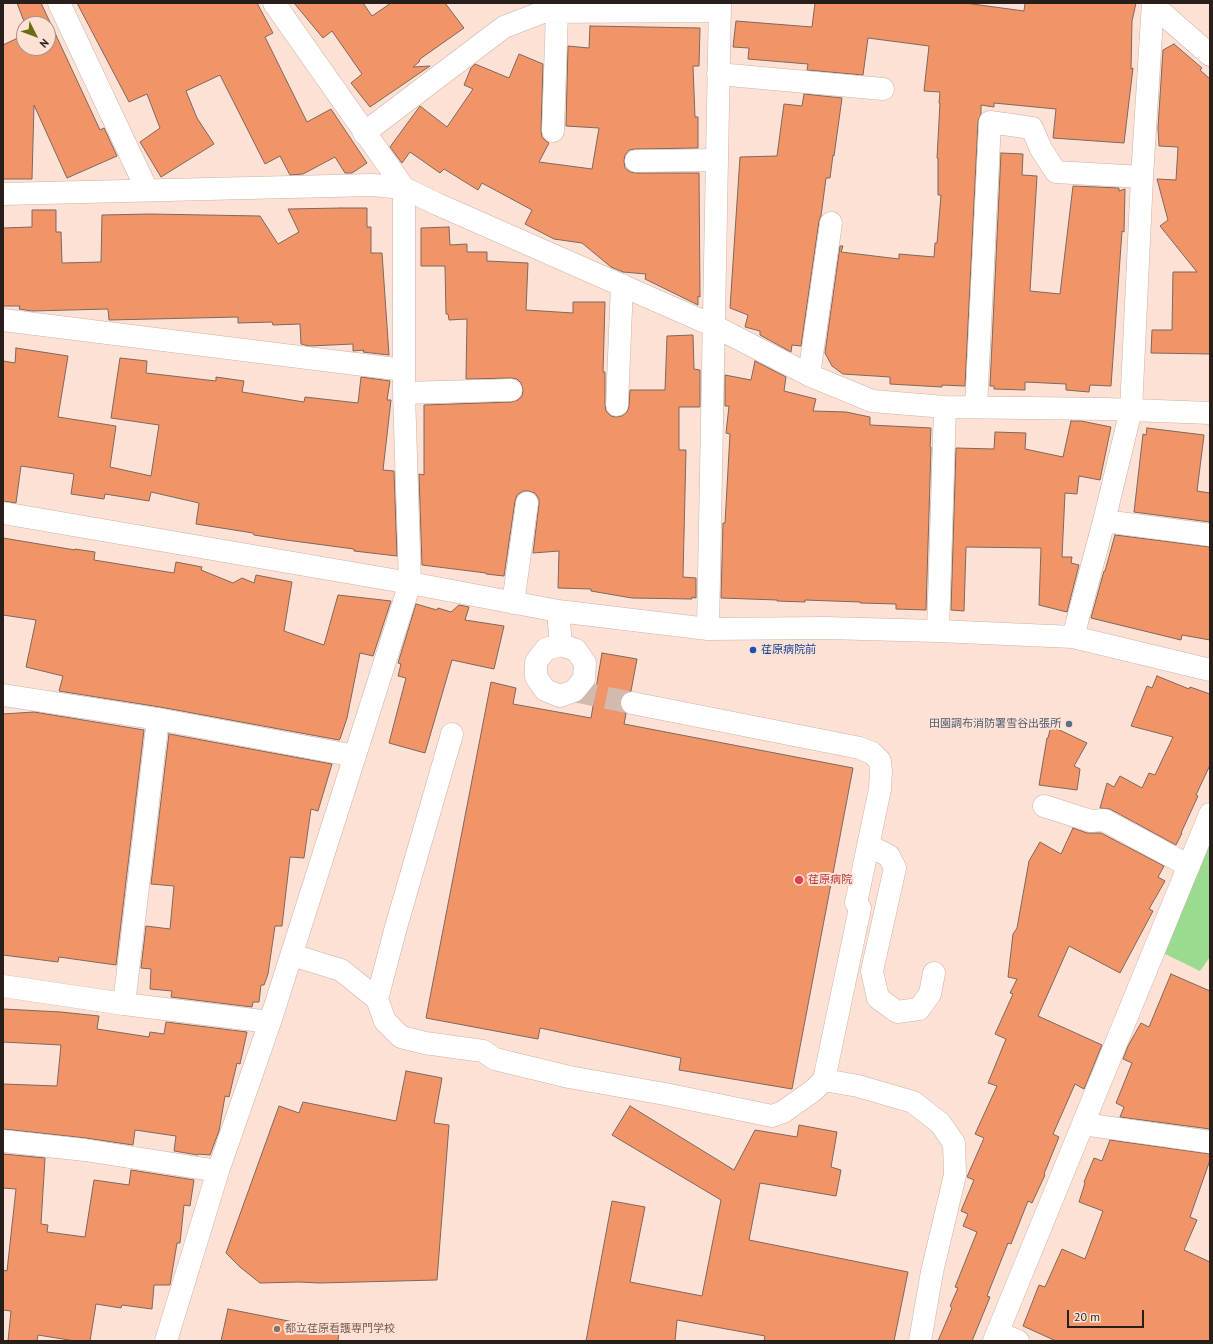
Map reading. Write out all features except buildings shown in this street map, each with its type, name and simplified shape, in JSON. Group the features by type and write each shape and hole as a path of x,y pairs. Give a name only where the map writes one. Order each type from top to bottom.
{"street":[{"path":"59,3 147,190"},
{"path":"166,1341 218,1171 292,956 410,583 404,393 404,188 274,3"},
{"path":"1153,4 1210,55"},
{"path":"1073,637 1104,522 1131,410 1142,177 1153,4"},
{"path":"364,133 504,27 543,12 720,7 708,629"},
{"path":"553,131 557,12"},
{"path":"718,74 883,89"},
{"path":"976,407 990,122 1032,128 1041,149 1056,172 1142,177"},
{"path":"636,161 717,160"},
{"path":"3,194 372,185 404,188 714,326 809,375 872,401 945,407 1131,410 1210,413"},
{"path":"809,375 831,223"},
{"path":"617,405 622,285"},
{"path":"3,320 404,370"},
{"path":"404,393 511,390"},
{"path":"938,631 945,407"},
{"path":"513,603 527,502"},
{"path":"3,513 410,583 558,611 708,629 826,628 1073,637 1210,670"},
{"path":"1104,522 1210,535"},
{"path":"558,611 561,645"},
{"path":"3,695 158,719 355,756"},
{"path":"292,956 342,970 377,999 385,1021 401,1037 425,1043 483,1051 495,1059 569,1077 664,1094 772,1116 783,1112 814,1090 824,1080 860,908 856,903 880,789 880,761 872,753 860,748 632,703"},
{"path":"124,1004 158,719"},
{"path":"377,999 396,926 452,734"},
{"path":"1044,806 1092,821 1104,820 1189,866"},
{"path":"1018,1341 996,1337 1210,814"},
{"path":"868,845 890,856 895,868 872,971 878,998 897,1012 919,1009 930,994 934,973"},
{"path":"3,986 124,1004 270,1022"},
{"path":"824,1080 858,1086 913,1102 940,1123 954,1143 955,1175 932,1272 920,1341"},
{"path":"1083,1124 1210,1142"},
{"path":"3,1141 85,1150 218,1171"}],"green space":[{"path":"1210,838 1210,957 1200,971 1163,953"}],"tunnel":[{"path":"574,691 632,703"}],"place":[{"name":"荏原病院前","path":"753,650"},
{"name":"田園調布消防署雪谷出張所","path":"1069,724"},
{"name":"荏原病院","path":"799,880"},
{"name":"都立荏原看護専門学校","path":"277,1329"}]}
